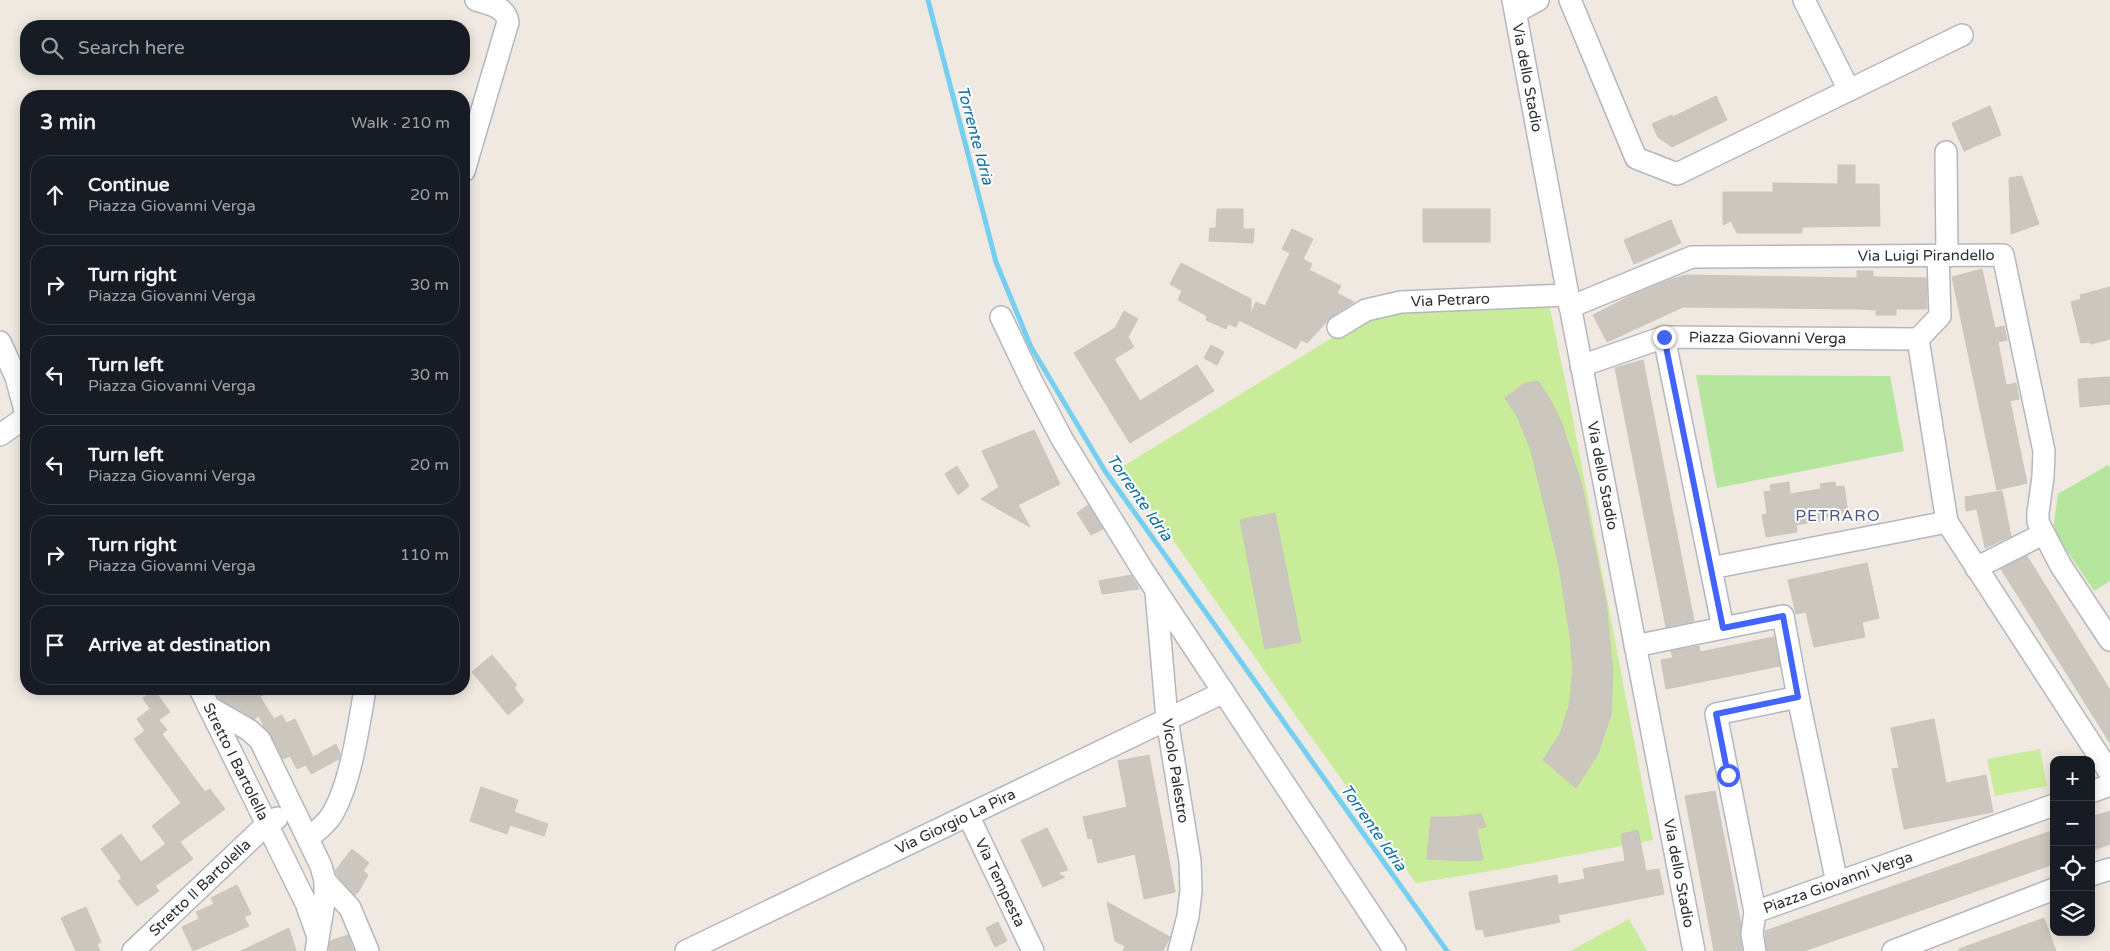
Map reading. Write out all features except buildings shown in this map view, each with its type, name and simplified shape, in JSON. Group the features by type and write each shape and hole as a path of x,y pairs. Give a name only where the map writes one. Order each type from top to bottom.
{"street":[{"path":"470,151 508,22 507,17 501,10 476,0"},
{"path":"1515,11 1538,0"},
{"path":"1570,0 1636,158 1677,174 1962,35"},
{"path":"1804,0 1848,90"},
{"name":"Via dello Stadio","path":"1515,11 1581,366 1694,951"},
{"path":"1946,152 1940,316 1918,339 1947,522 2110,773"},
{"name":"Via Luigi Pirandello","path":"1569,301 1692,256 2003,255 2044,451 2038,522 2061,566 2106,626"},
{"name":"Via Petraro","path":"1338,326 1366,310 1401,302 1569,301"},
{"path":"1001,317 1062,439 1156,590 1395,951"},
{"path":"1664,337 1723,628"},
{"name":"Piazza Giovanni Verga","path":"1581,366 1664,337 1918,339"},
{"path":"0,342 16,377 20,392"},
{"path":"0,435 20,420"},
{"path":"1711,568 1947,522"},
{"path":"1976,568 2043,534"},
{"name":"Vicolo Palestro","path":"1156,590 1167,719 1190,862 1191,891 1188,916 1179,951"},
{"path":"1635,646 1783,616 1837,883"},
{"name":"Via Giorgio La Pira","path":"686,951 1224,692"},
{"path":"309,837 323,826 330,817 340,794 354,751 364,695"},
{"name":"Piazza Giovanni Verga","path":"1798,697 1716,714 1755,912 2050,806"},
{"name":"Stretto I Bartolella","path":"205,698 260,740 293,810 309,837 323,873 325,896 317,943"},
{"name":"Stretto I Bartolella","path":"205,698 306,903 317,943"},
{"path":"2095,791 2110,785"},
{"name":"Stretto II Bartolella","path":"133,951 267,824 293,810"},
{"name":"Via Tempesta","path":"968,815 1033,951"},
{"path":"2095,875 2110,869"},
{"path":"295,879 304,881 323,873"},
{"name":"Stretto I Bartolella","path":"323,873 350,908 368,951"},
{"path":"1899,950 2050,891"},
{"path":"1755,912 1752,934 1755,951"}],"green space":[{"path":"1549,304 1568,394 1653,840 1416,883 1291,709 1122,467 1353,325 1400,310"},
{"path":"1696,375 1890,376 1904,451 1717,488"},
{"path":"2108,465 2110,468 2110,581 2094,591 2053,530 2058,494"},
{"path":"2040,749 2047,786 1995,796 1987,759"},
{"path":"1629,919 1647,951 1570,951"}],"waterway":[{"name":"Torrente Idria","path":"928,0 996,262 1031,347 1105,471 1447,951"}],"district":[{"name":"PETRARO","path":"1838,515"}],"route":[{"path":"1664,337 1723,628 1783,616 1798,697 1716,714 1728,775"}]}
